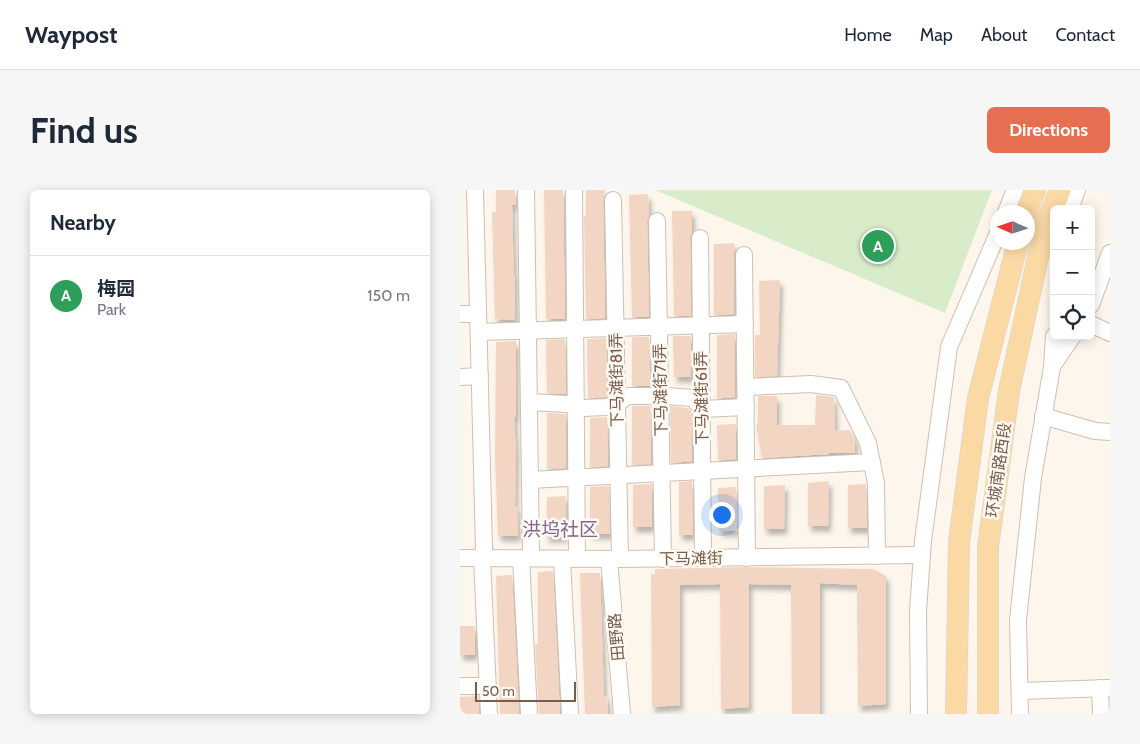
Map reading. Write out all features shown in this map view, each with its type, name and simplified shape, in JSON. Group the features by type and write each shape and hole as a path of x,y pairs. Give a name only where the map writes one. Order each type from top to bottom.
{"main road":[{"path":"1030,205 1035,190"},
{"name":"环城南路西段","path":"988,714 988,547 1009,392 1044,229 1060,190"},
{"name":"环城南路西段","path":"956,714 959,542 962,513 978,398 1016,250"}],"street":[{"path":"475,190 484,548 482,558 489,714"},
{"path":"526,190 530,480 526,558 529,714"},
{"path":"570,714 570,559 576,477 574,190"},
{"path":"1009,205 1015,190"},
{"path":"1071,205 1077,190"},
{"name":"下马滩街81弄","path":"613,200 618,475 614,559"},
{"name":"下马滩街71弄","path":"657,221 664,559"},
{"name":"下马滩街61弄","path":"700,238 703,558"},
{"path":"919,714 918,611 922,555 949,347 991,250"},
{"path":"1095,295 1110,253"},
{"path":"744,255 747,558"},
{"path":"460,314 478,314"},
{"path":"479,332 745,324"},
{"path":"1095,326 1110,332"},
{"path":"1020,714 1018,620 1032,478 1052,367 1054,340"},
{"path":"1052,367 1070,340"},
{"path":"460,377 480,376"},
{"path":"746,387 811,384 841,388 868,443 876,483 877,556"},
{"path":"529,402 567,404 583,408 607,407 617,404 627,396 660,396 693,398 702,409 746,407"},
{"path":"1044,416 1095,431 1110,432"},
{"path":"530,480 872,462"},
{"name":"下马滩街","path":"460,558 664,559 922,555"},
{"name":"田野路","path":"614,559 622,714"},
{"path":"460,686 488,686"},
{"path":"1020,691 1105,688 1101,714"}],"green space":[{"path":"655,190 992,190 945,313"}],"building":[{"path":"496,190 515,190 516,205 512,205 515,320 495,319 492,212 496,212"},
{"path":"544,190 563,190 565,319 546,319"},
{"path":"586,190 605,190 603,200 605,318 586,319 584,216 586,216"},
{"path":"648,194 649,317 632,317 629,195"},
{"path":"672,211 692,211 692,232 690,238 691,316 674,316"},
{"path":"734,243 734,314 714,315 714,244"},
{"path":"780,280 777,376 755,377 755,335 760,335 759,281"},
{"path":"735,334 735,397 717,398 717,335"},
{"path":"673,336 691,336 691,377 674,377"},
{"path":"632,337 649,337 650,386 632,386"},
{"path":"606,338 607,397 589,398 587,339"},
{"path":"565,339 566,394 547,393 546,340"},
{"path":"516,341 516,417 514,417 516,455 515,506 517,506 518,536 498,536 495,456 496,342"},
{"path":"816,395 834,397 835,431 850,430 855,440 855,453 762,458 756,424 758,422 758,396 777,396 777,425 815,425"},
{"path":"632,406 650,406 651,464 632,465"},
{"path":"670,406 688,408 692,412 692,461 671,463"},
{"path":"547,413 566,414 566,468 547,469"},
{"path":"607,417 608,466 590,467 590,418"},
{"path":"736,424 736,459 718,460 717,425"},
{"path":"692,481 693,535 679,535 679,482"},
{"path":"829,481 828,526 808,526 808,483"},
{"path":"652,484 652,527 633,527 633,485"},
{"path":"866,484 867,528 848,528 848,485"},
{"path":"785,485 784,529 764,529 764,486"},
{"path":"609,486 610,534 590,534 590,487"},
{"path":"736,487 737,531 719,531 718,488"},
{"path":"566,496 565,537 546,537 547,497"},
{"path":"744,567 873,569 886,576 886,704 858,706 857,585 820,583 820,714 792,714 791,585 749,584 749,707 721,709 720,584 680,585 680,705 652,707 651,574 655,574 655,569"},
{"path":"553,571 560,714 539,714 535,644 538,644 538,572"},
{"path":"580,573 600,573 604,696 607,696 608,714 585,714"},
{"path":"512,575 519,714 500,714 496,576"},
{"path":"460,626 475,626 475,655 460,655"},
{"path":"478,696 479,714 460,714 460,697"}],"place":[{"name":"梅园","path":"878,246"}],"district":[{"name":"洪坞社区","path":"560,529"}]}
